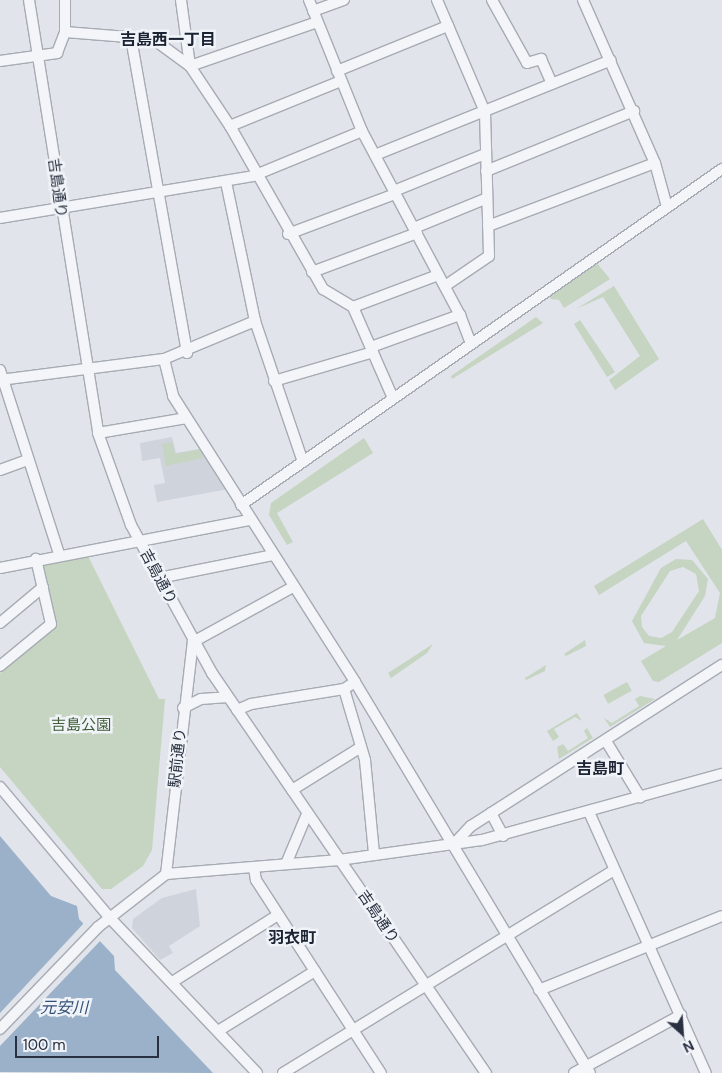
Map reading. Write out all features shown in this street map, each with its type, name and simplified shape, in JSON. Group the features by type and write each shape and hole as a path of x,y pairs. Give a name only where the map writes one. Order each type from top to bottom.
{"street":[{"name":"吉島通り","path":"29,0 60,211 98,433 138,539 193,642 228,697 486,1073"},
{"path":"0,61 39,58 57,53 65,32 65,0"},
{"path":"181,0 190,66"},
{"path":"309,0 362,131 460,315 471,344"},
{"path":"313,11 344,0"},
{"path":"437,0 486,112 485,154 489,256 445,286"},
{"path":"492,0 527,63 541,59 552,84"},
{"path":"583,0 634,111 655,162 667,206"},
{"path":"190,66 317,22"},
{"path":"230,126 448,26"},
{"path":"65,32 153,38 190,66 230,126 288,234 312,272 332,298 353,307 393,398"},
{"path":"131,38 187,353"},
{"path":"375,155 486,112 611,60"},
{"path":"486,171 634,111"},
{"path":"0,218 60,211 159,192 226,182 256,174 362,131"},
{"path":"288,234 394,193 485,154"},
{"path":"488,226 655,162"},
{"path":"241,505 722,169"},
{"path":"226,182 255,321 303,462"},
{"path":"312,272 487,198"},
{"path":"353,307 438,275"},
{"path":"274,381 372,350 460,315"},
{"path":"60,554 28,460 3,395 1,377 164,359 187,353 255,321"},
{"path":"164,359 167,382 187,418 250,520 355,682 588,1070"},
{"path":"98,433 187,418"},
{"path":"0,470 28,460"},
{"path":"2,565 250,520"},
{"path":"160,578 273,555"},
{"path":"0,666 51,624 36,559"},
{"path":"0,622 43,587"},
{"path":"193,642 293,587"},
{"name":"駅前通り","path":"166,874 183,708 193,642"},
{"path":"454,844 491,813 606,741 722,664"},
{"path":"237,710 251,704 344,689 355,682"},
{"path":"344,689 361,747 374,854"},
{"path":"183,708 201,699 228,697"},
{"path":"606,741 640,797"},
{"path":"292,790 361,747"},
{"path":"0,1029 94,931 109,917 166,874 339,860 503,836 722,774"},
{"path":"0,787 109,917 174,982 256,1073"},
{"path":"589,812 614,870 651,945 706,1073"},
{"path":"491,813 503,836"},
{"path":"286,864 307,814"},
{"path":"254,868 256,880 381,1073"},
{"path":"282,1073 506,934 614,870"},
{"path":"174,982 278,915"},
{"path":"539,990 722,916"},
{"path":"218,1031 315,971"},
{"path":"574,1073 588,1070 681,1015"}],"shaded area":[{"path":"172,437 176,453 205,448 229,489 157,502 154,485 165,483 160,458 142,461 140,443"},
{"path":"196,889 200,926 169,946 173,953 160,960 132,928 133,919 162,898"}],"green space":[{"path":"596,262 610,279 564,308 559,300 551,299 549,295"},
{"path":"614,286 659,359 615,390 609,380 640,356 603,297 576,309"},
{"path":"536,317 543,323 452,379 451,376"},
{"path":"580,320 615,372 607,377 574,324"},
{"path":"364,438 373,453 277,513 293,542 287,545 269,515 271,503"},
{"path":"172,442 175,454 201,449 203,458 166,466 162,444"},
{"path":"703,519 722,550 722,643 659,682 653,681 641,661 666,646 644,643 632,621 661,568 676,559 692,560 708,579 705,596 677,640 715,618 720,593 686,541 599,595 594,586","holes":["683,567 696,574 699,591 672,632 661,638 649,636 642,627 641,616 670,571"]},
{"name":"吉島公園","path":"88,556 159,699 165,699 152,850 143,866 111,889 102,889 0,767 0,673 55,627 43,564"},
{"path":"585,640 586,646 566,656 564,654"},
{"path":"433,644 427,653 391,678 388,673"},
{"path":"546,665 545,671 526,680 525,678"},
{"path":"627,682 632,691 608,704 603,695"},
{"path":"640,696 655,699 610,727 604,718 612,723 639,706 635,699"},
{"path":"577,713 582,721 575,717 554,729 559,737 553,741 547,731"},
{"path":"587,728 593,738 559,759 557,747 563,744 568,751 588,738 584,731"}],"water":[{"name":"元安川","path":"0,836 51,896 77,906 79,919 114,956 115,970 213,1073 0,1072"}],"pier":[{"path":"85,922 102,939 0,1046 0,1013"}],"district":[{"name":"吉島西一丁目","path":"168,40"},
{"name":"吉島町","path":"600,769"},
{"name":"羽衣町","path":"292,938"}]}
